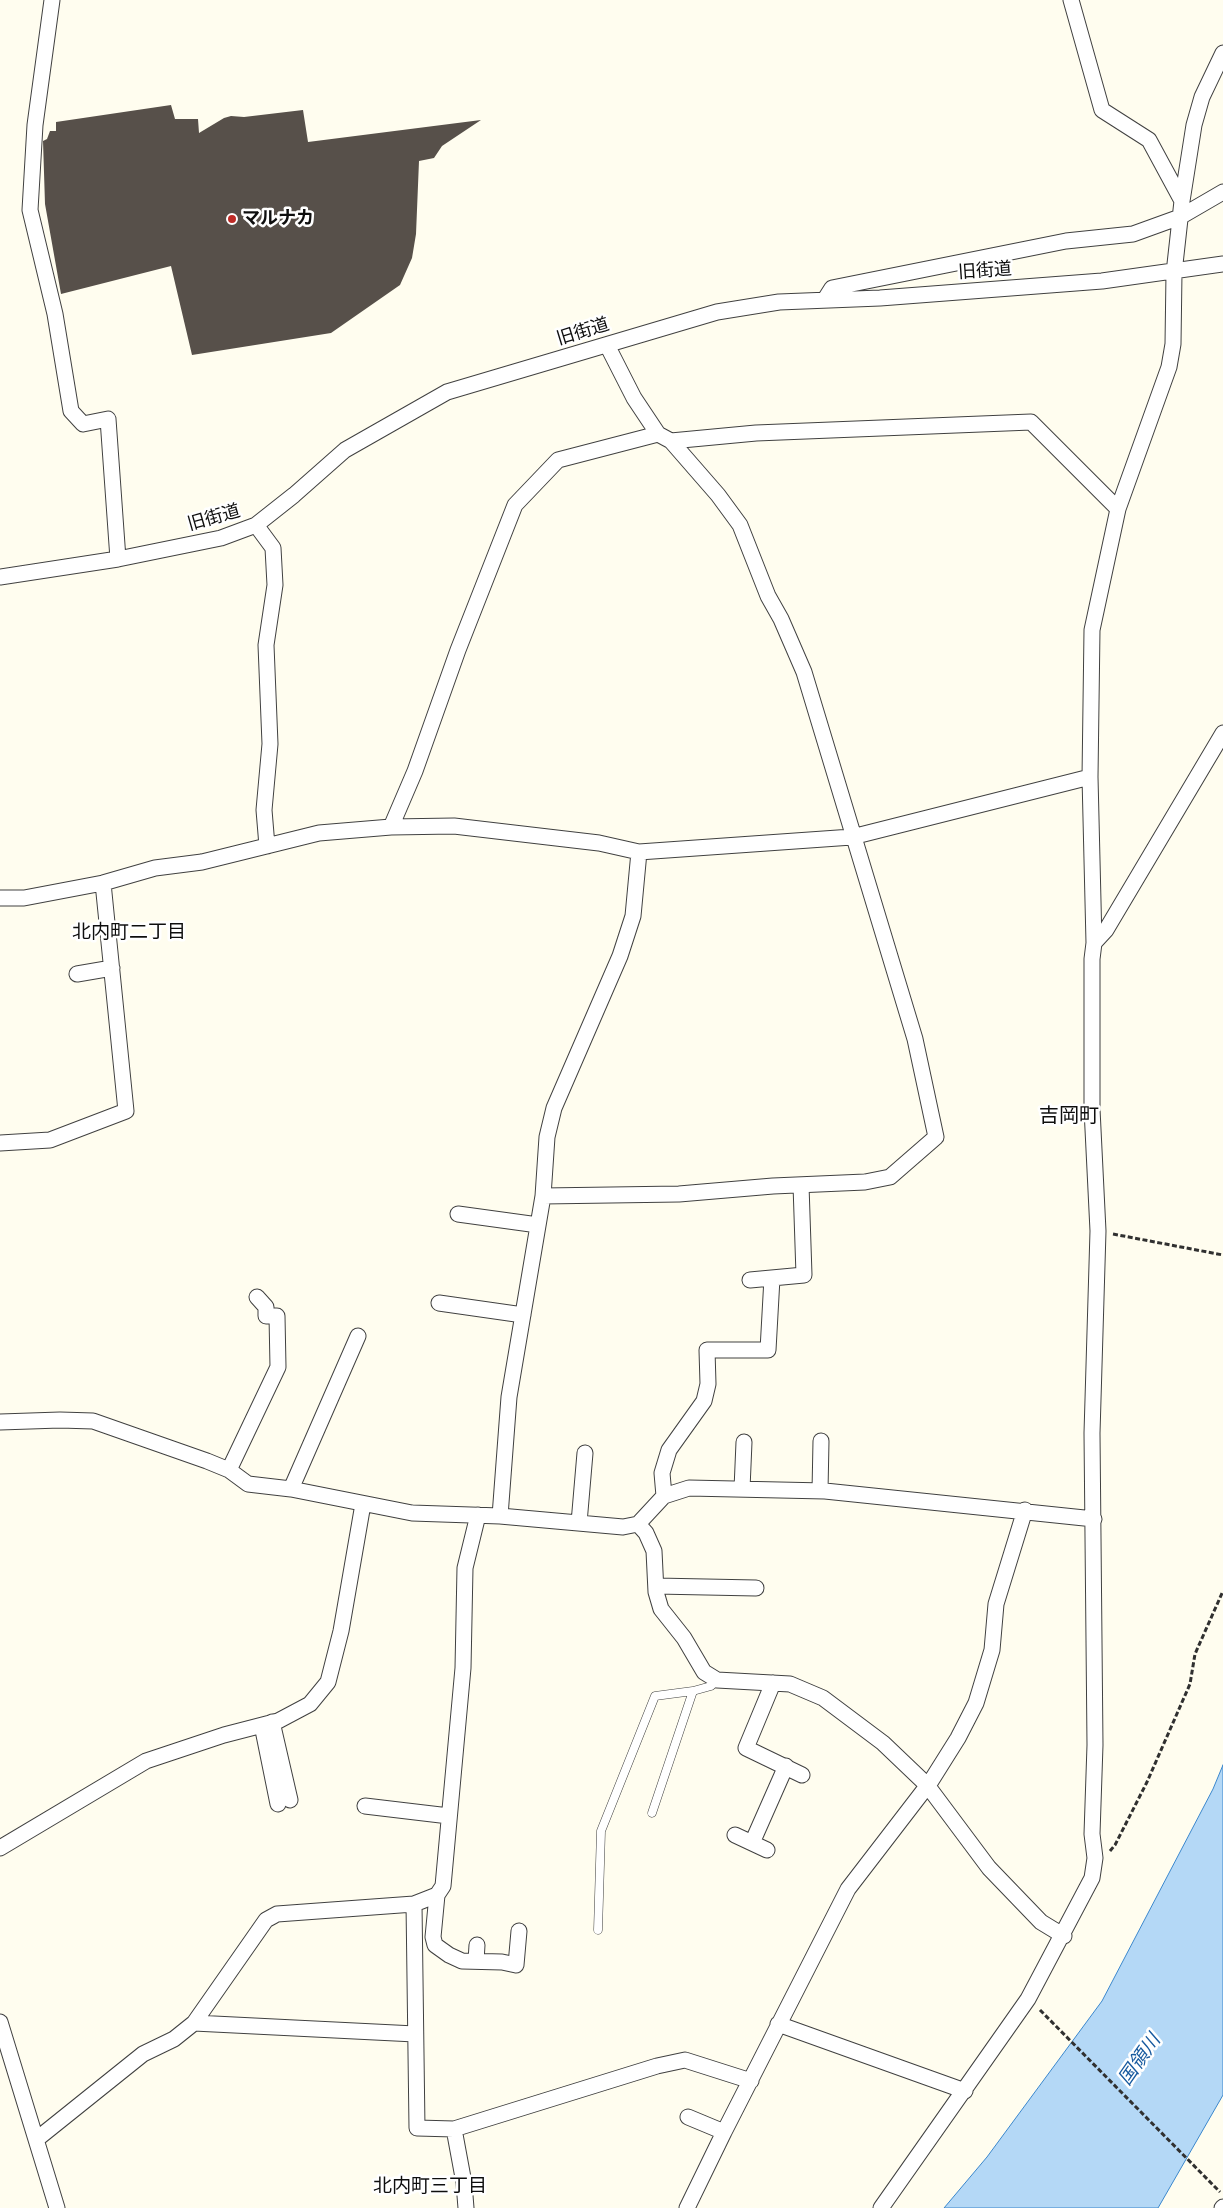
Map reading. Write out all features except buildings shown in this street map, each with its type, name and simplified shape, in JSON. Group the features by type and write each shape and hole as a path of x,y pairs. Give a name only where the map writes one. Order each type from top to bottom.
{"street":[{"path":"52,0 35,125 30,210 55,314 71,411 82,424 108,419 118,559"},
{"path":"1071,0 1102,110 1149,140 1182,200"},
{"path":"881,2208 1028,1999 1064,1936 1092,1878 1095,1858 1092,1834 1095,1745 1092,1433 1098,1231 1092,1109 1092,960 1094,943 1090,777 1092,630 1118,509 1169,367 1173,344 1174,272 1182,200 1194,125 1202,97 1223,53"},
{"path":"825,299 832,288 1066,241 1133,234 1180,217 1223,192"},
{"name":"旧街道","path":"0,577 118,559 221,538 256,525 294,495 345,450 447,392 717,312 779,302 880,298 1092,282 1223,264"},
{"path":"543,1196 678,1194 865,1182 890,1177 936,1137 915,1039 852,837 804,672 781,619 768,596 740,525 718,495 665,437 634,398 607,345"},
{"path":"391,827 415,771 458,650 514,505 558,460 665,437 1031,422 1118,509"},
{"path":"256,525 273,548 275,585 266,645 270,744 264,810 267,846"},
{"path":"1094,943 1106,930 1223,733"},
{"path":"0,898 24,898 103,883 154,868 202,862 319,834 391,827 454,826 600,843 639,852 852,837 1090,777"},
{"path":"500,1516 509,1397 543,1196 547,1137 554,1108 620,956 633,916 639,852"},
{"path":"0,1143 50,1140 126,1111 103,883"},
{"path":"77,974 112,968"},
{"path":"750,1280 804,1275 801,1185"},
{"path":"458,1214 538,1225"},
{"path":"664,1496 662,1473 669,1450 704,1401 708,1384 707,1350 768,1350 772,1278"},
{"path":"229,1470 278,1367 277,1316 266,1316 266,1307 257,1297"},
{"path":"439,1303 523,1315"},
{"path":"291,1489 358,1336"},
{"path":"0,1422 94,1421 229,1470 248,1484 291,1489 412,1512 500,1516 623,1528 638,1524 664,1496 689,1488 820,1491 1025,1510 1094,1519"},
{"path":"820,1491 821,1441"},
{"path":"742,1489 744,1442"},
{"path":"579,1523 585,1453"},
{"path":"0,1848 146,1761 267,1724 310,1704 328,1682 341,1631 363,1504"},
{"path":"686,2208 848,1889 928,1785 958,1738 976,1702 992,1650 996,1604 1025,1510"},
{"path":"478,1515 466,1568 463,1668 450,1816 443,1886 437,1895 433,1937 435,1945 462,1961 502,1962 516,1966 519,1931"},
{"path":"638,1524 646,1533 654,1551 656,1586 661,1609 684,1638 704,1672 717,1680 790,1684 823,1698 884,1743 928,1785 989,1868 1041,1922 1064,1936"},
{"path":"656,1586 756,1588"},
{"path":"773,1683 746,1748 802,1775"},
{"path":"267,1724 284,1802"},
{"path":"752,1843 786,1766"},
{"path":"364,1806 450,1816"},
{"path":"735,1835 767,1850"},
{"path":"37,2139 143,2054 174,2039 194,2023 266,1920 276,1914 414,1904 437,1895"},
{"path":"414,1904 417,2128 454,2129 657,2066 685,2060 751,2081"},
{"path":"476,1961 477,1945"},
{"path":"0,2022 57,2208"},
{"path":"194,2023 415,2034"},
{"path":"778,2024 965,2091"},
{"path":"688,2117 724,2132"},
{"path":"454,2129 464,2183 466,2208"}],"lane":[{"path":"598,1930 601,1831 655,1696 693,1691 711,1686 717,1680"},
{"path":"652,1813 693,1691"}],"path":[{"path":"1098,1231 1223,1255"},
{"path":"1095,1858 1104,1857 1115,1845 1147,1782 1190,1684 1195,1654 1223,1591"},
{"path":"1035,2005 1223,2196"}],"water":[{"name":"国領川","path":"1223,1765 1223,2095 1158,2208 944,2208 987,2157 1102,2001 1213,1789"}],"place":[{"name":"マルナカ","path":"232,219"}],"district":[{"name":"北内町二丁目","path":"129,933"},
{"name":"吉岡町","path":"1069,1116"},
{"name":"北内町三丁目","path":"430,2187"}]}
